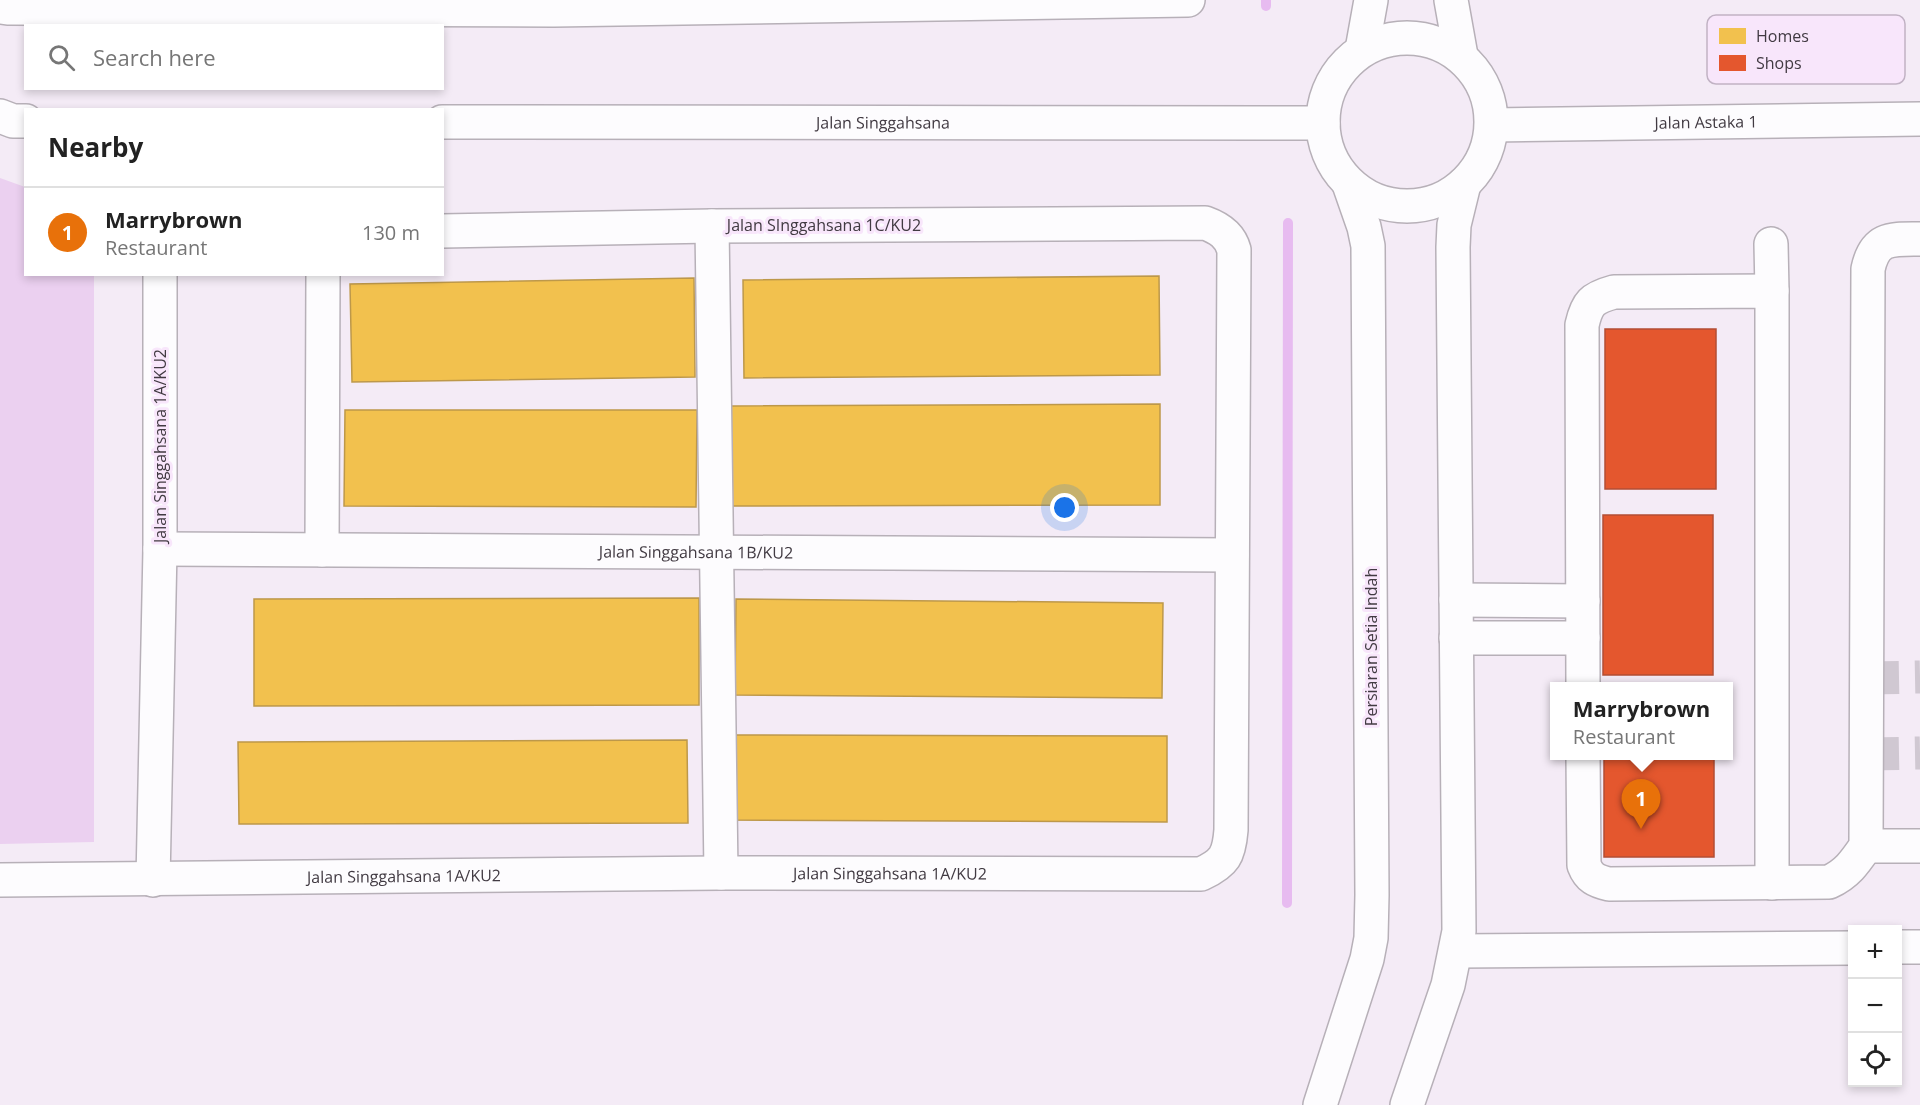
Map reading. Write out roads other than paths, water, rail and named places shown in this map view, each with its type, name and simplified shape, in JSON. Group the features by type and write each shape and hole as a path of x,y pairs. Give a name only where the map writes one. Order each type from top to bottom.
{"street":[{"path":"1362,50 1371,0"},
{"path":"1451,0 1461,56"},
{"path":"0,7 9,9 286,4 554,5 1183,1"},
{"path":"1412,37 1438,44 1461,56 1478,76 1489,99 1492,125 1488,147 1479,167 1464,184 1446,197 1422,205 1396,205 1371,198 1349,184 1333,163 1324,139 1323,123 1323,112 1329,88 1342,67 1362,50 1385,40 1412,37"},
{"path":"0,116 13,121 24,121"},
{"name":"Jalan Astaka 1","path":"1492,125 1920,119"},
{"name":"Jalan Singgahsana","path":"444,122 1323,123"},
{"name":"Persiaran Setia Indah","path":"1320,1105 1367,960 1371,938 1368,246 1349,184"},
{"path":"1407,1105 1448,985 1459,931 1453,247 1454,225 1464,184"},
{"name":"Jalan SInggahsana 1C/KU2","path":"444,231 712,226 1205,223"},
{"name":"Jalan Singgahsana 1A/KU2","path":"160,276 160,549 153,880 721,873 1201,874 1215,868 1225,859 1230,845 1231,830 1234,250 1232,242 1225,234 1205,223"},
{"path":"712,226 721,873"},
{"path":"1583,760 1584,865 1587,873 1593,879 1609,884 1829,882 1841,877 1852,867 1866,846 1868,269 1875,249 1883,242 1920,239"},
{"path":"1771,244 1772,883"},
{"path":"322,550 323,276"},
{"path":"1583,682 1582,325 1584,313 1590,302 1602,295 1614,292 1772,291"},
{"name":"Jalan Singgahsana 1B/KU2","path":"160,549 1232,555"},
{"path":"1456,600 1583,602"},
{"path":"1456,638 1583,638"},
{"path":"1866,846 1920,846"},
{"path":"0,880 153,880"},
{"path":"1902,947 1920,947"},
{"path":"1456,951 1848,948"}],"waterway":[{"path":"1266,0 1266,6"},
{"path":"1287,903 1288,223"}],"tunnel":[{"path":"1866,678 1920,677"},
{"path":"1866,754 1920,753"}],"place":[{"name":"Marrybrown","path":"1641,829"}]}
